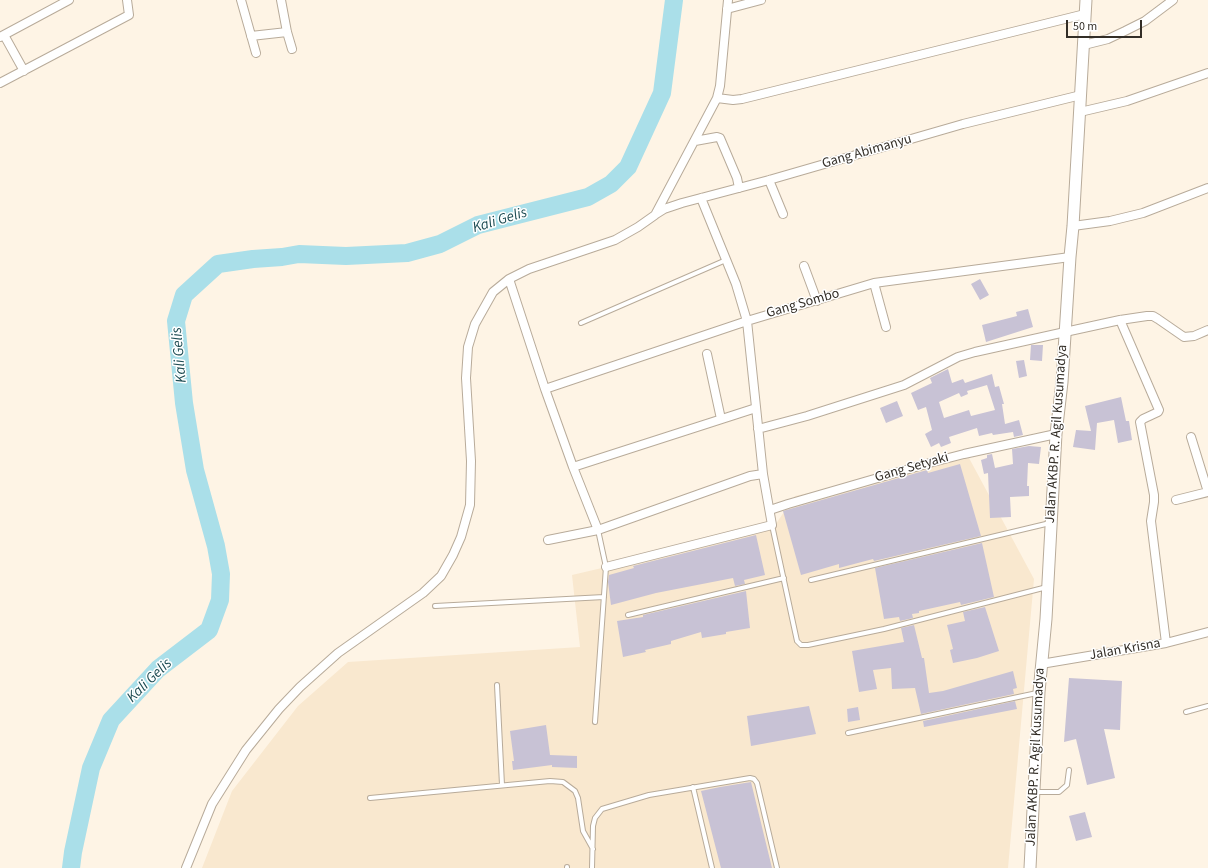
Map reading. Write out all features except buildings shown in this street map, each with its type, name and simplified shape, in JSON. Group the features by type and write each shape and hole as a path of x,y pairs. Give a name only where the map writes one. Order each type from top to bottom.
{"main road":[{"name":"Jalan AKBP. R. Agil Kusumadya","path":"1030,868 1041,664 1056,434 1062,382 1073,226 1086,0"}],"street":[{"path":"24,71 2,36 69,0"},
{"path":"0,83 129,15 127,0"},
{"path":"240,0 256,52"},
{"path":"281,0 292,49"},
{"path":"186,868 212,804 246,750 279,709 338,653 423,593 441,576 461,537 470,505 471,461 466,378 468,347 475,324 493,292 509,279 529,269 615,240 638,228 655,215 717,98 720,86 728,0"},
{"path":"727,9 762,0"},
{"path":"1084,45 1108,39 1145,21 1173,0"},
{"path":"717,98 733,100 742,99 1085,14"},
{"path":"251,36 287,32"},
{"path":"1080,112 1127,101 1208,73"},
{"name":"Gang Abimanyu","path":"655,215 673,206 963,124 1081,96"},
{"path":"696,140 717,137 720,138 737,178 739,188"},
{"path":"769,180 783,214"},
{"path":"1073,226 1110,221 1143,213 1208,188"},
{"path":"606,567 772,525 763,474 747,321 736,284 701,198"},
{"name":"Gang Sombo","path":"545,389 747,321 874,283 1070,256"},
{"path":"804,266 817,301"},
{"path":"509,279 545,389 573,467 598,530"},
{"path":"874,283 886,327"},
{"path":"758,429 807,416 904,385 958,357 1065,332 1120,320 1153,316 1184,337 1194,336 1208,330"},
{"path":"1120,320 1159,410 1140,422 1154,495 1151,521 1166,643"},
{"path":"707,354 722,419"},
{"path":"573,467 756,408"},
{"name":"Gang Setyaki","path":"770,510 939,460 1056,434"},
{"path":"1176,500 1208,492 1191,437"},
{"path":"548,540 598,530 750,476 763,474"},
{"name":"Jalan Krisna","path":"1041,664 1166,643 1208,632"}],"lane":[{"path":"581,323 726,260"},
{"path":"811,580 1051,523"},
{"path":"772,525 796,641 801,645 884,629 1047,587"},
{"path":"595,722 606,567 598,530"},
{"path":"628,615 784,578"},
{"path":"435,606 604,597"},
{"path":"497,685 502,786"},
{"path":"848,733 1040,692"},
{"path":"1186,712 1208,706"},
{"path":"1034,792 1059,792 1067,785 1069,770"},
{"path":"592,868 593,826 595,818 602,809 650,795 750,778 757,782 777,868"},
{"path":"370,798 550,781 563,782 575,791 578,798 583,831 593,850"},
{"path":"693,787 712,868"}],"shaded area":[{"path":"969,458 1034,579 1008,868 202,868 232,791 298,706 348,662 580,647 572,575 773,528 795,496"}],"waterway":[{"name":"Kali Gelis","path":"71,868 91,768 111,720 158,669 209,630 220,600 221,574 216,546 195,470 184,403 176,321 184,295 218,264 299,254 346,256 407,253 440,244 478,225 588,197 611,184 628,167 662,93 674,0"}]}
